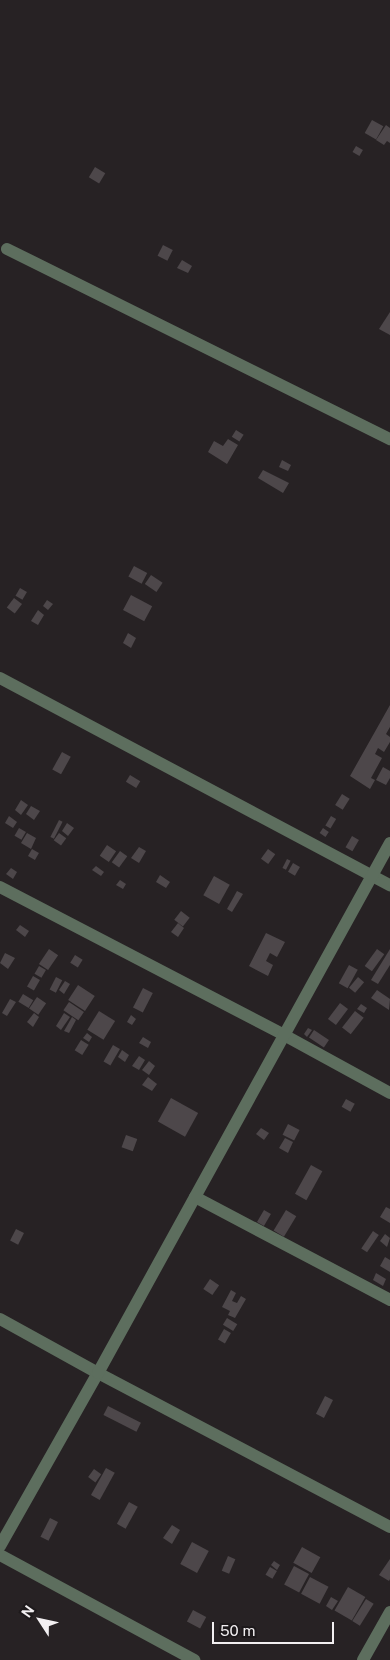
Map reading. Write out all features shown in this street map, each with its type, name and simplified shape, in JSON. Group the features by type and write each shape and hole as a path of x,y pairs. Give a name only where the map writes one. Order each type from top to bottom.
{"street":[{"path":"7,249 390,439"},
{"path":"0,678 390,885"},
{"path":"0,1546 98,1374 390,843"},
{"path":"0,887 284,1035 390,1093"},
{"path":"195,1197 390,1300"},
{"path":"0,1319 98,1374 390,1527"},
{"path":"0,1555 194,1660"},
{"path":"363,1660 390,1612"}],"building":[{"path":"372,120 383,126 376,139 365,133"},
{"path":"386,125 390,128 390,143 387,141 384,145 376,140"},
{"path":"356,146 363,150 359,156 352,152"},
{"path":"95,167 105,173 99,183 89,177"},
{"path":"163,245 173,250 167,261 158,256"},
{"path":"182,260 192,266 188,273 177,268"},
{"path":"390,312 390,335 379,329"},
{"path":"236,430 244,435 239,442 232,437"},
{"path":"228,439 238,445 227,464 208,452 214,441 223,446"},
{"path":"282,460 291,465 288,471 279,467"},
{"path":"263,470 289,483 283,493 258,478"},
{"path":"134,566 147,573 142,584 128,577"},
{"path":"151,575 163,583 156,592 145,584"},
{"path":"20,588 27,592 22,600 16,596"},
{"path":"131,595 152,606 144,621 123,610"},
{"path":"14,598 22,604 15,614 7,608"},
{"path":"47,600 53,604 48,610 43,606"},
{"path":"38,610 44,615 38,625 31,621"},
{"path":"128,633 136,638 131,648 123,643"},
{"path":"390,705 390,727 386,734 390,737 390,742 384,752 378,748 375,754 382,758 371,778 375,780 370,789 350,776"},
{"path":"62,752 71,757 61,774 52,769"},
{"path":"383,767 390,771 390,778 386,785 376,780"},
{"path":"130,775 140,781 136,788 126,782"},
{"path":"342,794 350,799 343,810 335,805"},
{"path":"21,800 28,805 21,815 15,810"},
{"path":"31,806 40,811 34,820 26,814"},
{"path":"9,816 17,822 13,828 5,823"},
{"path":"331,816 336,819 330,829 325,825"},
{"path":"59,820 63,822 54,839 50,837"},
{"path":"67,823 74,828 68,836 62,831"},
{"path":"19,828 26,832 21,840 14,836"},
{"path":"323,828 329,832 325,837 320,833"},
{"path":"27,833 36,838 31,849 21,843"},
{"path":"59,833 66,838 61,846 54,840"},
{"path":"352,836 359,840 352,851 346,847"},
{"path":"107,845 116,851 109,862 100,856"},
{"path":"139,847 146,851 139,863 131,858"},
{"path":"32,849 39,853 35,860 28,856"},
{"path":"268,849 275,854 268,864 261,859"},
{"path":"120,851 127,856 119,868 112,862"},
{"path":"287,859 291,861 286,870 282,868"},
{"path":"293,863 300,867 295,876 288,872"},
{"path":"96,866 104,872 101,876 92,870"},
{"path":"11,868 17,872 13,879 6,874"},
{"path":"160,875 170,882 166,888 156,882"},
{"path":"214,876 230,885 219,904 203,895"},
{"path":"120,880 126,884 123,889 116,885"},
{"path":"237,891 243,894 232,912 227,909"},
{"path":"181,911 190,918 183,926 174,920"},
{"path":"178,923 184,928 178,937 171,932"},
{"path":"20,925 29,931 25,937 16,930"},
{"path":"266,933 285,942 277,957 270,953 266,961 273,965 268,976 249,966"},
{"path":"49,949 58,955 48,970 39,964"},
{"path":"377,949 384,954 372,971 365,966"},
{"path":"390,949 390,965 378,984 371,980"},
{"path":"5,953 15,958 8,969 0,963"},
{"path":"75,955 83,960 78,967 70,963"},
{"path":"349,965 358,970 348,988 339,983"},
{"path":"39,966 46,970 41,978 34,974"},
{"path":"33,976 40,980 34,990 27,986"},
{"path":"56,977 62,980 56,993 50,989"},
{"path":"358,977 364,982 355,993 349,988"},
{"path":"65,981 70,984 64,994 59,990"},
{"path":"78,985 95,996 85,1011 68,1000"},
{"path":"143,988 153,993 143,1013 133,1008"},
{"path":"377,990 390,999 389,1010 371,998"},
{"path":"23,994 33,1000 29,1008 18,1002"},
{"path":"37,997 46,1003 38,1015 29,1009"},
{"path":"10,999 16,1002 7,1016 2,1013"},
{"path":"69,1002 84,1012 78,1020 63,1010"},
{"path":"340,1003 348,1009 336,1025 328,1019"},
{"path":"361,1004 367,1008 364,1013 357,1009"},
{"path":"99,1011 115,1021 103,1040 87,1030"},
{"path":"355,1011 364,1018 351,1034 342,1028"},
{"path":"34,1013 39,1017 33,1027 27,1022"},
{"path":"64,1013 70,1017 61,1030 56,1026"},
{"path":"131,1015 136,1019 132,1025 127,1022"},
{"path":"72,1017 76,1020 69,1033 64,1031"},
{"path":"308,1028 312,1030 307,1037 304,1034"},
{"path":"314,1030 329,1040 324,1048 309,1037"},
{"path":"87,1033 92,1037 89,1042 83,1038"},
{"path":"143,1037 151,1042 148,1048 139,1043"},
{"path":"81,1040 89,1045 82,1055 75,1050"},
{"path":"113,1045 120,1049 110,1065 104,1061"},
{"path":"122,1050 129,1055 125,1062 118,1057"},
{"path":"139,1056 145,1060 139,1070 132,1066"},
{"path":"149,1061 155,1066 149,1075 142,1070"},
{"path":"148,1077 157,1084 152,1091 142,1085"},
{"path":"171,1098 198,1113 185,1137 158,1122"},
{"path":"346,1099 355,1104 350,1112 342,1107"},
{"path":"288,1124 300,1130 294,1141 283,1135"},
{"path":"261,1128 269,1133 264,1140 256,1134"},
{"path":"126,1135 137,1139 133,1151 122,1147"},
{"path":"285,1138 293,1142 288,1153 279,1148"},
{"path":"311,1165 322,1171 306,1200 295,1194"},
{"path":"386,1207 390,1209 390,1223 380,1217"},
{"path":"264,1210 271,1214 264,1226 257,1222"},
{"path":"286,1210 296,1216 284,1237 274,1231"},
{"path":"16,1229 24,1233 18,1245 10,1241"},
{"path":"373,1231 379,1235 367,1252 361,1248"},
{"path":"385,1234 390,1238 387,1247 380,1241"},
{"path":"385,1257 390,1260 390,1272 380,1266"},
{"path":"376,1273 386,1279 383,1286 373,1280"},
{"path":"210,1279 219,1285 212,1295 203,1289"},
{"path":"231,1290 236,1293 232,1301 237,1303 241,1296 246,1299 235,1318 228,1315 230,1311 222,1307"},
{"path":"227,1318 237,1324 233,1331 223,1325"},
{"path":"224,1329 231,1333 225,1343 218,1339"},
{"path":"325,1396 333,1400 324,1418 316,1414"},
{"path":"108,1406 141,1423 136,1432 103,1415"},
{"path":"106,1468 115,1473 100,1500 91,1495"},
{"path":"94,1469 101,1474 95,1482 88,1477"},
{"path":"129,1502 138,1507 126,1529 117,1524"},
{"path":"50,1518 58,1522 48,1541 40,1537"},
{"path":"172,1525 180,1530 172,1544 163,1538"},
{"path":"192,1542 209,1551 197,1573 180,1564"},
{"path":"302,1547 320,1557 312,1573 293,1563"},
{"path":"228,1556 235,1559 229,1574 222,1571"},
{"path":"390,1559 390,1579 389,1581 379,1575"},
{"path":"274,1561 280,1565 277,1570 271,1565"},
{"path":"294,1566 309,1574 299,1593 284,1585"},
{"path":"270,1567 277,1571 272,1579 266,1575"},
{"path":"310,1577 329,1587 320,1604 301,1594"},
{"path":"348,1587 365,1597 352,1620 334,1610"},
{"path":"331,1597 338,1601 332,1610 326,1606"},
{"path":"366,1599 374,1604 360,1626 352,1621"},
{"path":"193,1610 206,1617 200,1629 187,1621"}]}
